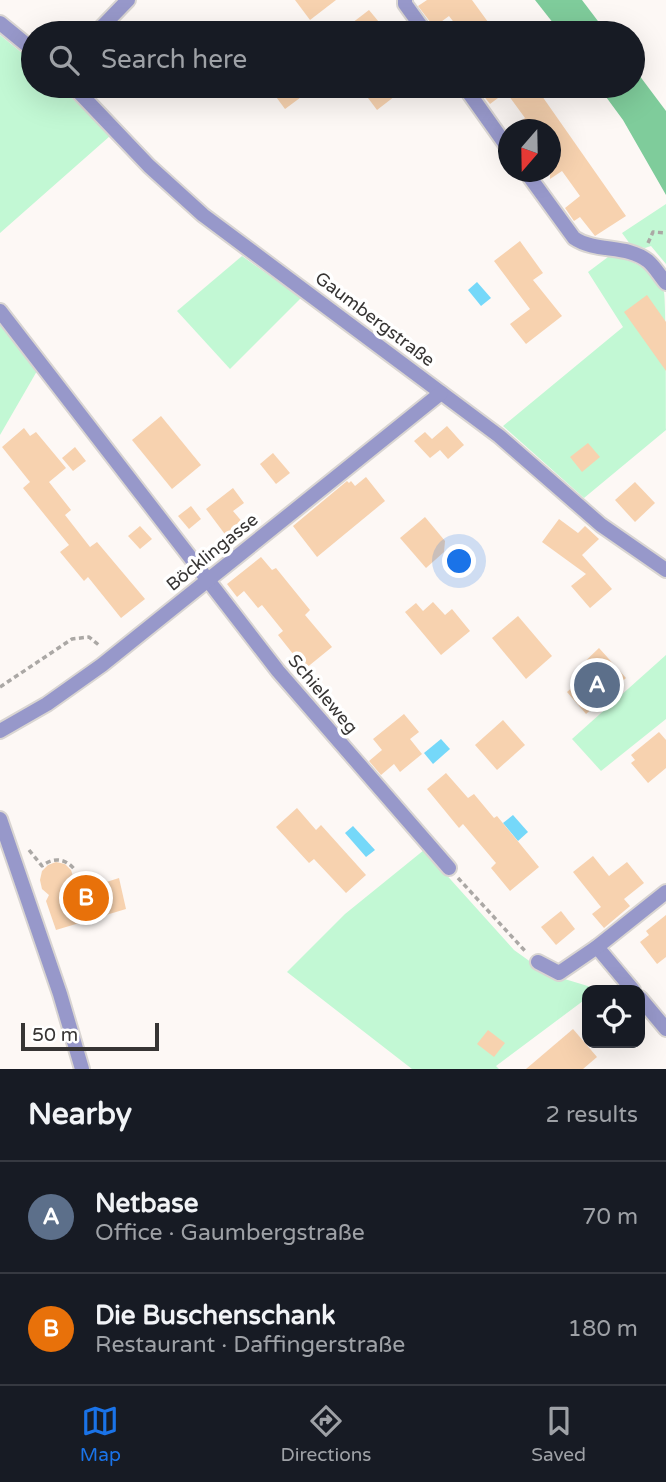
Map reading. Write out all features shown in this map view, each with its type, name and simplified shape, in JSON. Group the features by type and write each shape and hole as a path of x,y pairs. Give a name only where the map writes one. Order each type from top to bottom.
{"street":[{"path":"108,21 128,0"},
{"path":"405,0 417,21"},
{"path":"0,23 21,40"},
{"name":"Gaumbergstraße","path":"85,98 157,173 203,215 499,436 601,525 666,570"},
{"path":"473,98 498,133"},
{"path":"533,182 574,238 581,243 628,251 640,256 650,263 666,283"},
{"name":"Schieleweg","path":"0,311 278,671 449,868"},
{"name":"Böcklingasse","path":"0,731 47,704 109,659 441,393"},
{"path":"0,820 60,993 82,1069"},
{"path":"538,962 559,973 597,947 666,892"},
{"path":"597,947 630,985"},
{"path":"645,1004 666,1029"}],"path":[{"path":"651,248 648,242 651,234 657,231 666,233"},
{"path":"0,687 72,639 89,637 109,659"},
{"path":"26,844 42,866 47,862 60,860 75,870"},
{"path":"449,868 519,947 538,962"}],"green space":[{"path":"535,0 582,0 598,21 552,21"},
{"path":"0,35 21,52 21,98 72,98 110,136 0,233"},
{"path":"645,83 666,111 666,195 623,120 607,98 645,98"},
{"path":"666,204 666,264 651,246 645,248 630,244 622,233"},
{"path":"242,256 301,298 230,369 177,311"},
{"path":"613,256 643,267 664,292 666,430 584,498 503,426 623,327 588,272"},
{"path":"0,325 37,371 0,435"},
{"path":"666,655 666,719 601,771 572,739"},
{"path":"424,850 514,950 558,977 584,985 582,985 582,1002 496,1066 499,1069 412,1069 287,972 345,914"}],"water":[{"path":"477,282 491,298 481,306 468,290"},
{"path":"441,739 450,749 433,764 424,753"},
{"path":"513,815 528,832 518,841 503,823"},
{"path":"353,826 375,850 366,857 345,833"}],"building":[{"path":"295,0 336,0 310,20"},
{"path":"427,0 472,0 487,21 453,21 449,16 442,21 429,21 418,6"},
{"path":"369,10 378,21 355,21"},
{"path":"277,98 300,98 285,109"},
{"path":"368,98 392,98 377,110"},
{"path":"485,98 498,98 490,104"},
{"path":"510,98 543,98 558,119 524,119"},
{"path":"561,123 626,216 595,236 580,217 574,221 565,208 580,196 562,171"},
{"path":"520,241 543,273 533,280 562,316 526,344 510,324 530,309 494,261"},
{"path":"647,295 666,322 666,371 624,312"},
{"path":"161,416 201,465 172,489 132,440"},
{"path":"447,426 464,445 448,459 440,450 430,458 414,441 425,432 432,439"},
{"path":"24,428 30,436 36,432 66,468 49,482 71,510 65,515 90,547 97,542 145,599 121,618 88,577 84,581 60,552 69,545 23,488 30,482 2,447"},
{"path":"588,443 600,457 582,472 570,457"},
{"path":"75,447 86,461 73,471 62,458"},
{"path":"273,453 290,473 276,484 260,464"},
{"path":"366,477 385,501 317,557 293,526 347,481 351,481 355,486"},
{"path":"635,482 655,503 635,522 615,500"},
{"path":"233,488 244,503 233,511 244,524 227,537 206,509"},
{"path":"191,506 201,519 189,529 178,516"},
{"path":"425,517 445,541 444,552 426,568 400,538"},
{"path":"559,519 578,533 585,526 599,539 582,555 612,589 590,608 571,586 586,574 542,542"},
{"path":"140,526 152,539 140,549 128,536"},
{"path":"261,557 272,570 276,568 310,610 305,615 332,647 305,669 278,635 283,631 262,605 258,608 244,591 237,597 227,584"},
{"path":"433,602 445,615 452,609 470,631 441,655 405,612 416,603 423,611"},
{"path":"518,616 552,656 526,679 492,638"},
{"path":"599,648 626,678 586,714 567,692 583,678 576,670"},
{"path":"404,714 419,732 410,739 422,754 400,772 394,764 381,775 369,761 382,750 373,739"},
{"path":"503,720 525,745 497,770 475,745"},
{"path":"659,732 666,740 666,768 648,783 631,763 635,760 631,755"},
{"path":"446,773 468,798 474,794 494,818 497,816 539,867 510,891 491,868 496,863 463,824 459,828 427,789"},
{"path":"297,808 316,830 321,825 366,875 346,893 314,859 309,863 276,827"},
{"path":"593,856 609,876 627,862 644,883 624,899 630,906 604,928 592,914 601,907 573,872"},
{"path":"56,862 65,864 71,870 78,891 119,878 126,909 56,930 46,901 49,895 42,889 40,880 42,871"},
{"path":"561,911 575,929 556,945 541,927"},
{"path":"666,915 666,957 657,964 640,942 649,935 646,931"},
{"path":"573,1029 582,1040 582,1048 589,1048 597,1057 583,1069 526,1069"},
{"path":"488,1030 505,1043 494,1057 477,1044"}],"place":[{"name":"Netbase","path":"597,685"},
{"name":"Die Buschenschank","path":"86,898"}]}
